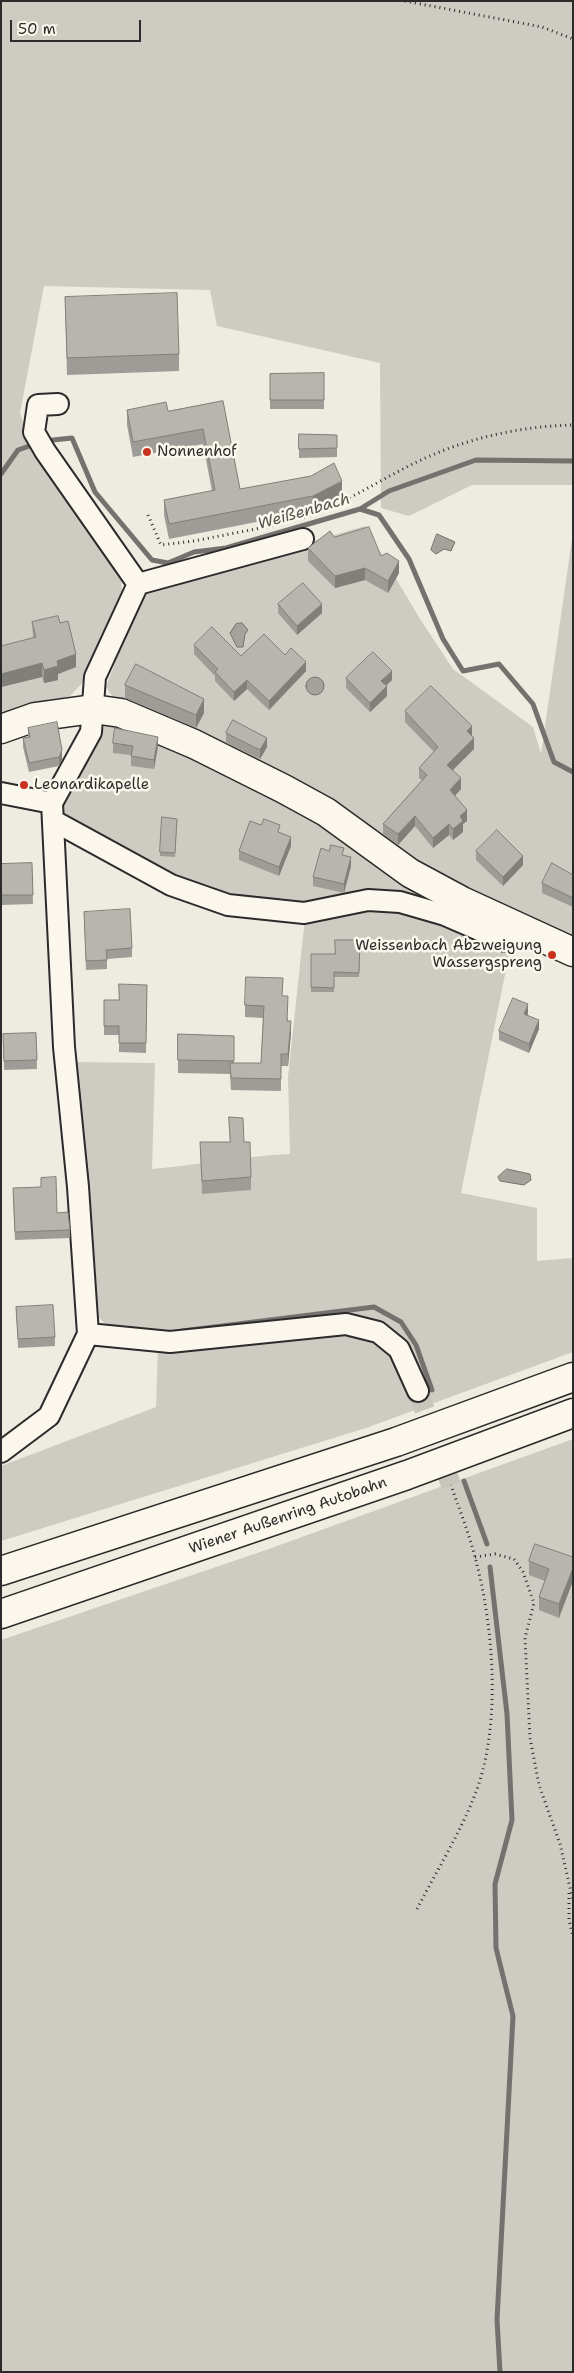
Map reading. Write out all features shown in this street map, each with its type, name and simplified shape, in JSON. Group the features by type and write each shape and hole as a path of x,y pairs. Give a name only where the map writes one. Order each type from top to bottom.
{"main road":[{"path":"1,729 35,717 93,709 121,713 194,744 276,785 326,812 410,874 462,902 573,952"},
{"path":"1,1571 396,1442 573,1377"},
{"name":"Wiener Außenring Autobahn","path":"1,1614 407,1475 573,1413"}],"street":[{"path":"58,404 38,405 34,432 45,451 138,584"},
{"path":"138,584 304,539"},
{"path":"1,1452 49,1416 88,1334 78,1187 64,1047 53,812 91,732 95,677 138,584"},
{"path":"1,793 53,812 171,885 228,905 304,913 368,900 400,902 445,915 505,941"},
{"path":"88,1334 170,1342 346,1324 378,1332 399,1349 418,1391"}],"path":[{"path":"405,1 542,27 573,39"},
{"path":"148,515 161,545 194,541 279,524 322,513 420,460 469,440 546,425 573,425"},
{"path":"417,1909 474,1798 485,1766 493,1707 488,1611 475,1557 451,1485"},
{"path":"475,1557 495,1554 514,1559 523,1572 534,1603 525,1638 530,1738 539,1784 560,1844 569,1890 573,1900"},
{"path":"569,1890 569,1920 573,1936"}],"shaded area":[{"path":"1,1 573,1 573,485 472,485 409,516 381,508 380,363 217,326 210,290 44,286 20,413 28,437 121,576 122,592 86,679 70,696 1,716"},
{"path":"365,526 420,619 453,669 533,727 541,754 573,532 573,940 474,898 115,700 106,687 141,592"},
{"path":"437,534 455,542 451,551 444,549 436,554 431,550"},
{"path":"242,623 248,630 245,634 243,647 237,647 230,633 236,624"},
{"path":"311,677 319,677 324,682 322,693 311,695 306,690 306,682"},
{"path":"106,724 174,748 316,820 513,935 461,1193 537,1208 537,1261 573,1258 573,1352 366,1428 1,1541 1,1466 156,1407 158,1347 384,1327 145,1337 110,1328 97,1316 74,1083 76,1062 155,1063 152,1169 290,1154 288,1077 306,909 235,901 171,878 62,815 61,803 80,766"},
{"path":"507,1169 530,1174 531,1180 524,1185 500,1181 498,1177"},
{"path":"573,1439 573,2372 1,2372 1,1640 266,1550"}],"building":[{"path":"177,293 179,354 67,358 65,297"},
{"path":"324,373 324,400 270,400 270,374"},
{"path":"223,401 240,489 311,476 334,463 342,481 313,496 169,524 164,500 215,490 203,429 133,442 127,410 166,402 168,411"},
{"path":"299,434 337,435 337,448 299,449"},
{"path":"369,527 381,556 387,553 399,561 388,581 365,568 335,576 308,548 330,531 334,537"},
{"path":"303,583 322,604 297,626 278,604"},
{"path":"58,616 60,623 68,621 76,654 57,661 58,666 44,670 42,663 1,674 1,646 36,637 32,622"},
{"path":"212,627 241,656 264,634 285,655 291,648 306,662 269,701 247,680 234,692 215,672 218,669 194,645"},
{"path":"373,652 392,671 381,681 387,686 370,703 346,678"},
{"path":"136,664 204,699 196,715 125,685"},
{"path":"431,686 472,726 467,731 474,738 447,765 461,778 450,790 467,810 460,816 463,821 453,829 449,824 433,838 415,816 398,834 383,824 427,775 419,768 438,747 405,711"},
{"path":"233,720 267,738 260,750 226,733"},
{"path":"57,722 62,750 59,757 29,763 23,738 30,737 28,728"},
{"path":"115,728 158,737 154,760 131,756 133,746 113,743"},
{"path":"162,817 177,819 175,853 160,852"},
{"path":"264,819 280,825 278,832 291,837 279,867 239,851 250,821 261,825"},
{"path":"497,830 523,856 503,877 476,851"},
{"path":"331,845 344,848 342,855 351,857 344,884 313,877 321,848 329,851"},
{"path":"32,863 33,895 1,895 1,864"},
{"path":"552,863 573,875 573,898 542,883"},
{"path":"130,909 132,948 106,950 107,960 86,961 84,912"},
{"path":"335,940 360,940 359,973 334,972 334,988 311,987 311,954 335,954"},
{"path":"246,977 283,978 282,996 288,996 287,1021 291,1021 288,1054 281,1054 281,1079 231,1078 230,1063 261,1063 264,1006 245,1005"},
{"path":"119,984 147,985 146,1043 119,1043 119,1026 104,1026 104,1000 119,1000"},
{"path":"513,998 528,1004 524,1014 539,1020 529,1044 499,1031"},
{"path":"36,1033 37,1060 4,1061 3,1034"},
{"path":"178,1034 234,1036 234,1061 178,1060"},
{"path":"229,1117 243,1118 244,1142 250,1142 251,1177 202,1181 200,1142 230,1142"},
{"path":"56,1177 57,1213 68,1212 70,1230 15,1232 13,1188 41,1187 41,1178"},
{"path":"53,1305 55,1337 18,1339 16,1307"},
{"path":"535,1544 573,1557 573,1568 559,1604 539,1597 549,1569 529,1561"}],"waterway":[{"name":"Weißenbach","path":"43,441 72,438 95,492 152,560 168,563 194,552 226,548 360,509 379,515 409,559 443,639 463,671 499,664 533,704 554,762 573,772"},
{"name":"Weißenbach","path":"1,474 18,450 35,444"},
{"path":"360,509 389,491 476,460 573,461"},
{"path":"182,1331 374,1307 401,1322 416,1345 432,1390"},
{"path":"464,1481 487,1544"},
{"path":"490,1567 507,1714 512,1820 495,1884 496,1948 513,2016 497,2320 500,2372"}],"tunnel":[{"path":"418,1391 451,1485"}],"place":[{"name":"Nonnenhof","path":"147,452"},
{"name":"Leonardikapelle","path":"24,785"},
{"name":"Weissenbach Abzweigung Wassergspreng","path":"552,955"}]}
